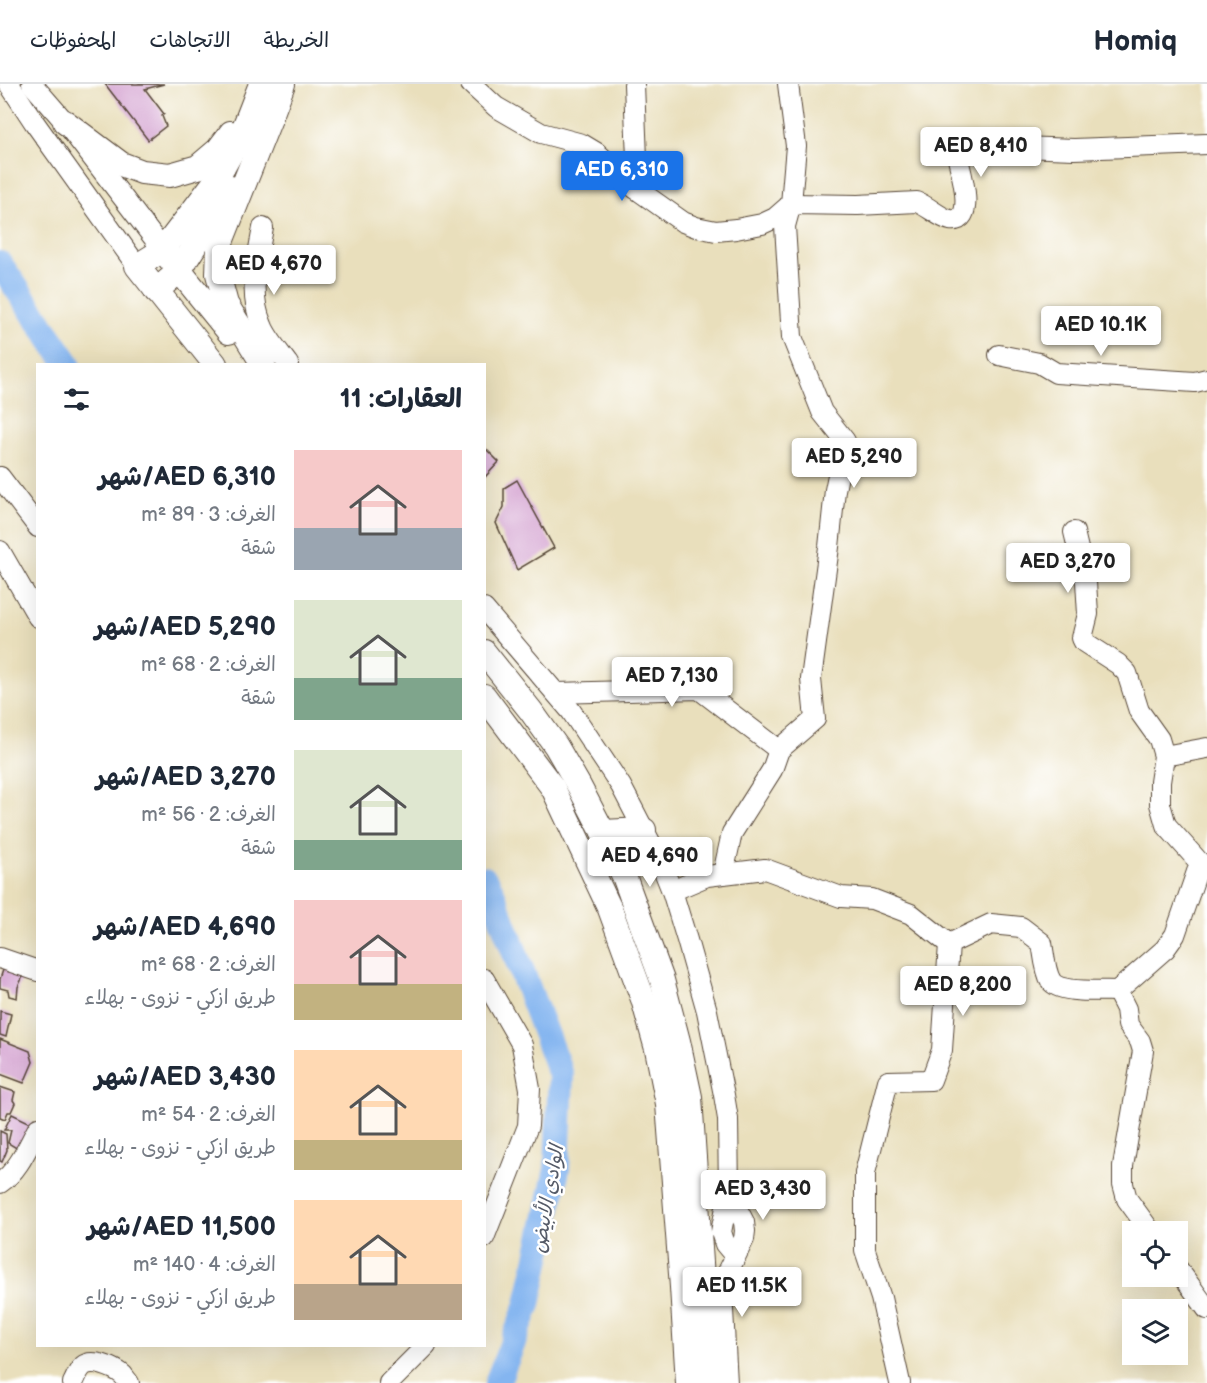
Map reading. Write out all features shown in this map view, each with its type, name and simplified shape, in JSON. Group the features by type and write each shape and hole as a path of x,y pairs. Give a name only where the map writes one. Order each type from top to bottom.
{"main road":[{"path":"65,122 121,164 142,172 170,175 198,167 218,150 240,121 260,84"},
{"path":"214,363 137,266 163,250 215,182 242,133 260,84"},
{"path":"262,363 226,304 218,274 219,247 283,84"},
{"path":"156,291 179,271 234,183 271,116"},
{"path":"163,250 255,363"},
{"path":"486,655 556,746 579,786 624,876 662,980 690,1097 709,1383"},
{"path":"486,699 553,788 610,909 643,999 657,1049 668,1104 688,1383"},
{"path":"603,832 644,830"},
{"path":"675,1383 682,1287"}],"street":[{"path":"9,84 137,266"},
{"path":"32,84 65,122 163,250"},
{"path":"471,84 496,107 541,133 582,144 597,153 635,188 683,222 716,231 762,224 775,218 792,204 858,205 917,202 945,218 958,219 964,213 966,201 957,155 966,145 1074,149 1207,144"},
{"path":"634,84 638,159 635,188"},
{"path":"723,874 732,833 772,770 779,750 815,719 811,679 835,490 845,441 822,412 792,337 785,226 792,204 795,146 788,84"},
{"path":"263,228 255,271 255,299 262,326 287,363"},
{"path":"999,355 1039,363 1056,373 1195,382 1207,379"},
{"path":"0,477 36,524"},
{"path":"949,944 991,924 1021,927 1042,943 1048,975 1053,983 1065,989 1117,991 1165,949 1175,935 1204,864 1166,825 1161,804 1160,782 1164,756 1159,739 1139,711 1127,673 1118,664 1084,642 1082,638 1088,614 1086,582 1074,532"},
{"path":"0,551 36,614"},
{"path":"486,611 571,711 621,786 660,861 672,891 706,1011 724,1095 728,1119 729,1193 744,1222 744,1239 723,1282 722,1291 727,1383"},
{"path":"557,693 699,689 779,750"},
{"path":"1164,756 1207,748"},
{"path":"672,891 707,876 765,869 841,897 872,899 910,914 949,944"},
{"path":"900,1383 881,1298 865,1250 865,1173 888,1081 931,1080 942,1050 949,944"},
{"path":"0,958 36,970"},
{"path":"486,982 522,1045 530,1089 528,1126 486,1233"},
{"path":"1117,991 1126,1009 1128,1025 1140,1041 1143,1051 1143,1062 1123,1166 1123,1184 1127,1199 1143,1221"},
{"path":"0,1183 10,1176 18,1165 36,1132"},
{"path":"1188,1283 1207,1310"},
{"path":"389,1383 425,1347"},
{"path":"73,1383 81,1367 87,1364 99,1364 122,1374 129,1383"}],"building":[{"path":"105,84 164,84 145,89 164,114 162,116 166,126 148,140"},
{"path":"486,449 499,462 486,476"},
{"path":"517,480 554,548 517,570 496,523 504,507 504,488"},
{"path":"5,964 26,970 18,987 17,998 9,996 8,990 0,988 0,979"},
{"path":"0,1011 11,1014 6,1037 0,1035"},
{"path":"0,1039 30,1051 33,1062 24,1083 0,1074"},
{"path":"0,1087 15,1092 13,1100 15,1103 5,1119 0,1117"},
{"path":"12,1114 35,1125 23,1152 8,1143 11,1130 4,1130"},
{"path":"0,1131 6,1134 7,1150 2,1162 0,1161"}],"waterway":[{"name":"الوادي الأبيض","path":"0,264 67,363"},
{"name":"الوادي الأبيض","path":"486,882 491,890 561,1075 557,1169 528,1304 497,1383"}]}
